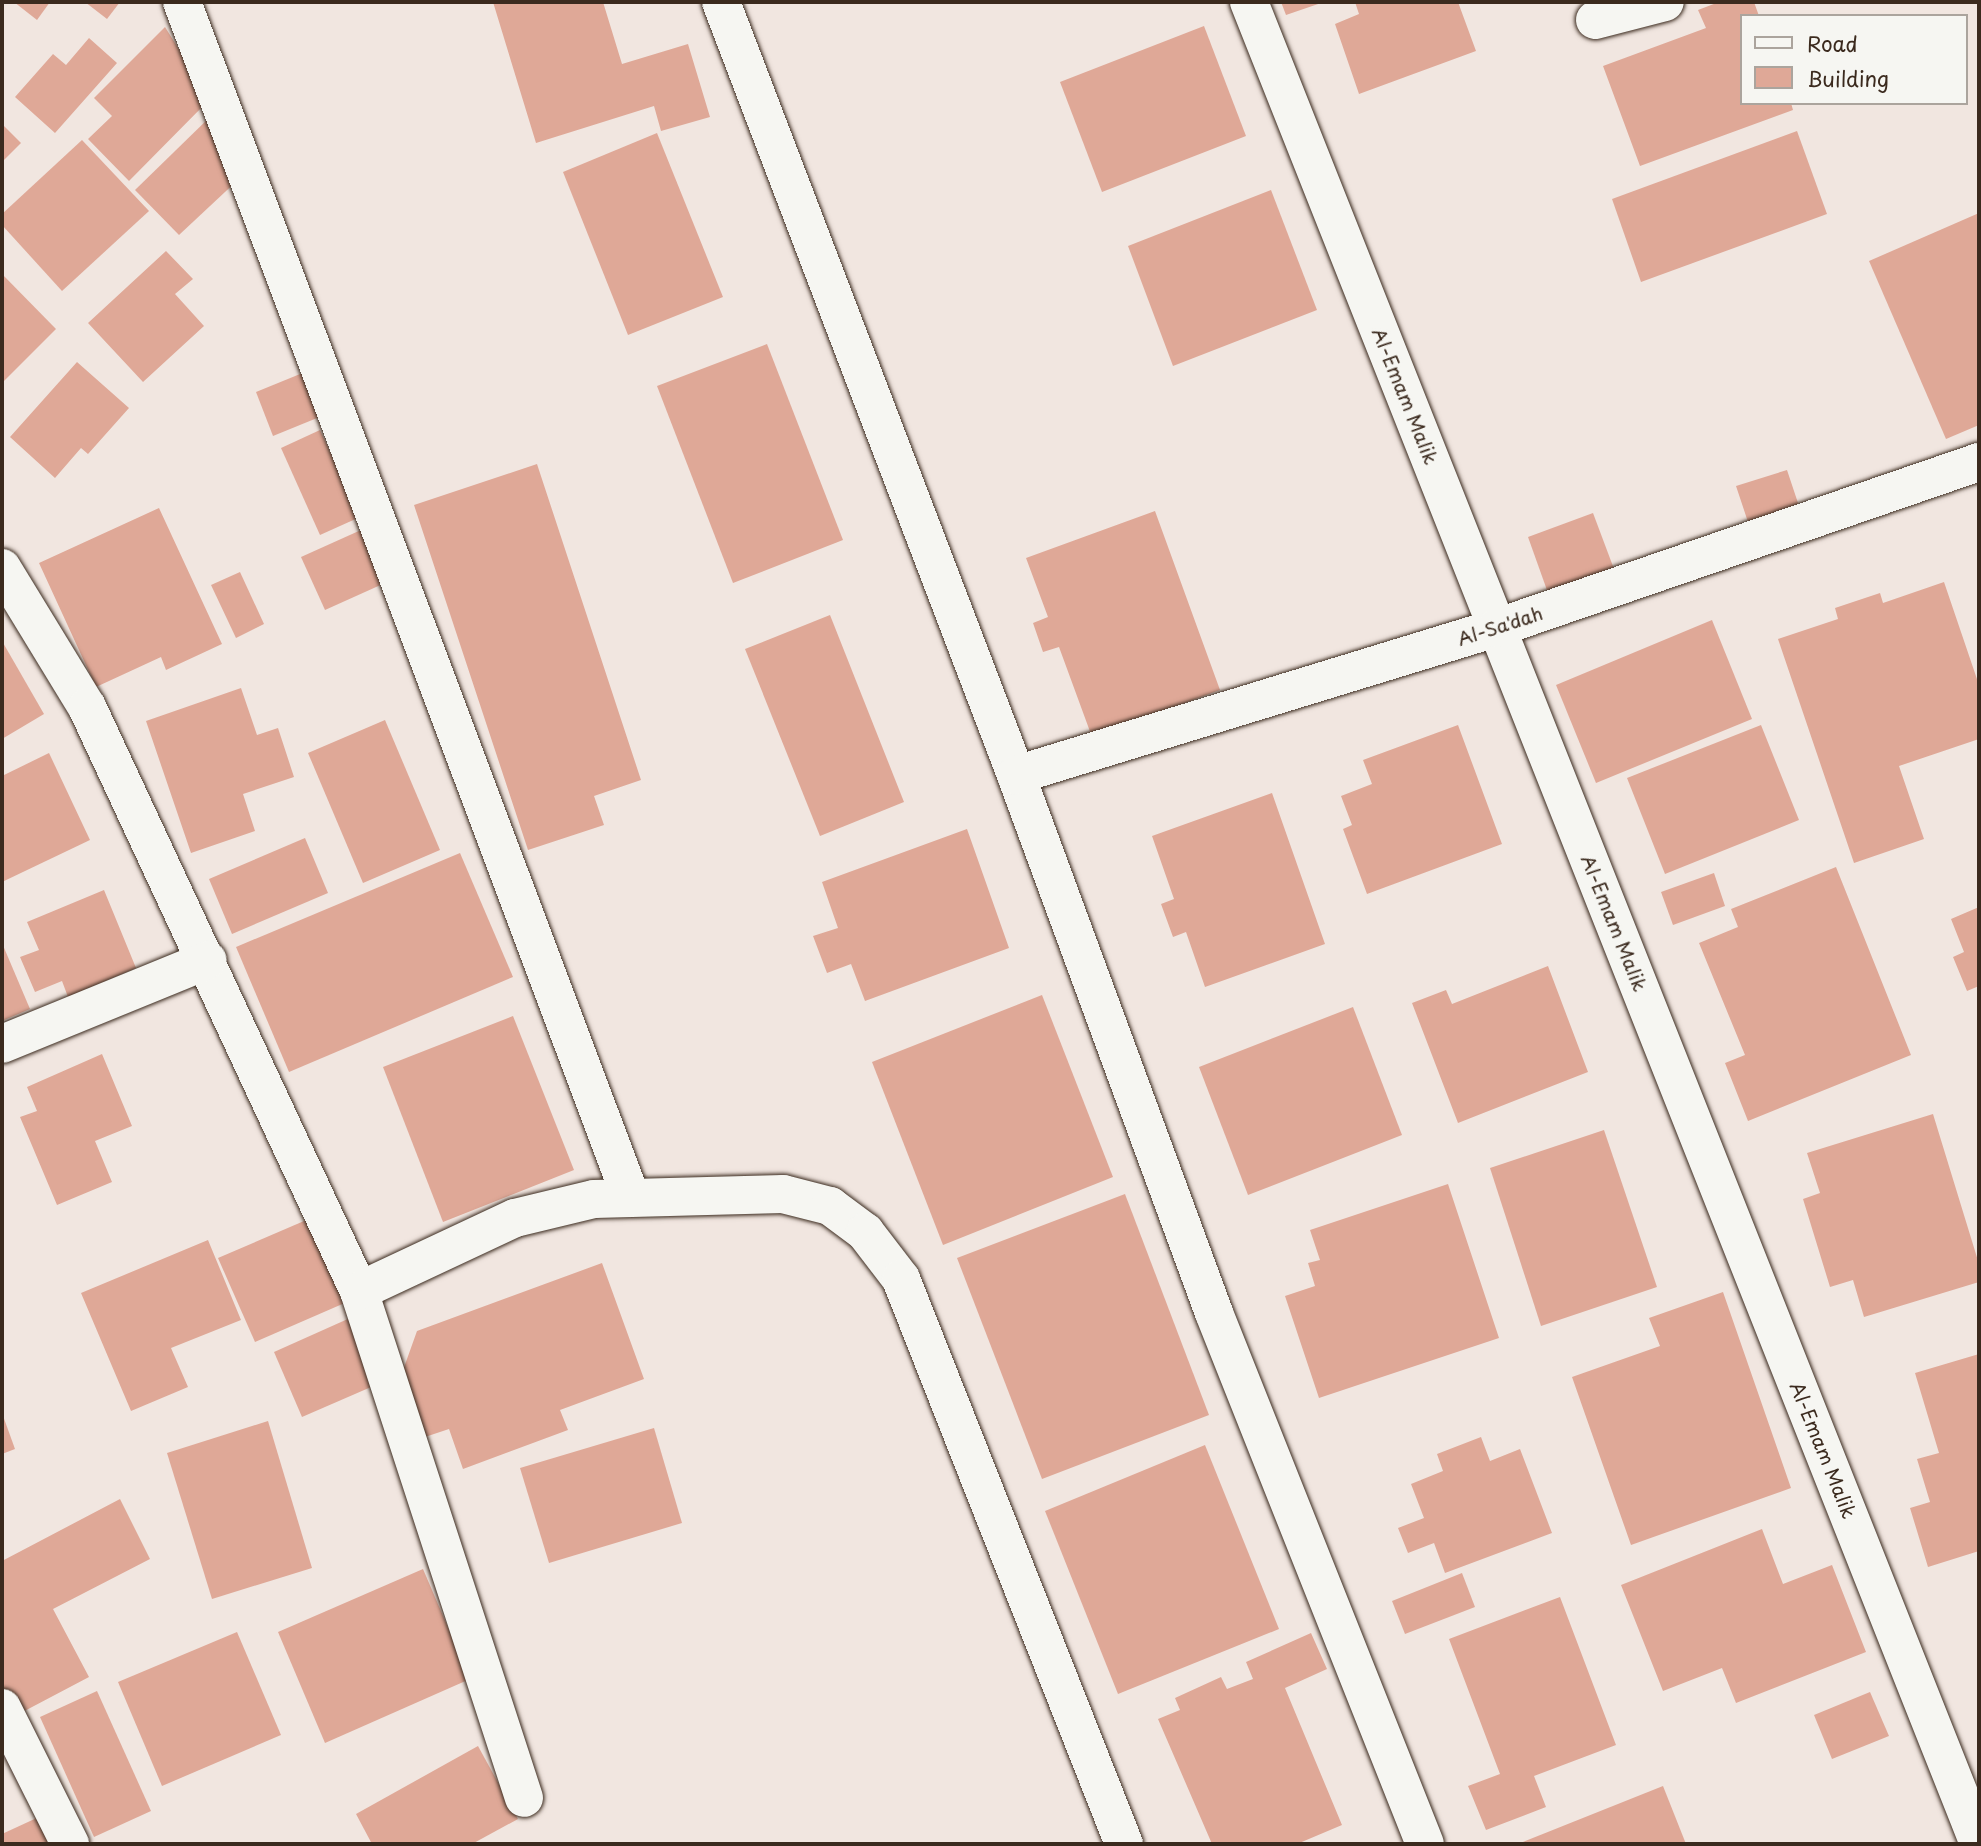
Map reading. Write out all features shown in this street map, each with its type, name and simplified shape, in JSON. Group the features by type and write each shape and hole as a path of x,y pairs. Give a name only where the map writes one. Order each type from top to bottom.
{"street":[{"path":"182,2 631,1195"},
{"path":"721,2 1016,775 1214,1313 1425,1844"},
{"name":"Al-Emam Malik","path":"1249,2 1979,1844"},
{"path":"1595,20 1665,2"},
{"name":"Al-Sa'dah","path":"1016,775 1496,628 1979,462"},
{"path":"2,568 87,707 208,960 359,1291 524,1798"},
{"path":"2,1044 208,960"},
{"path":"359,1291 515,1218 631,1195 783,1194 830,1206 865,1231 901,1279 1124,1844"},
{"path":"2,1708 69,1844"}],"building":[{"path":"14,2 50,2 37,20"},
{"path":"85,2 120,2 107,19"},
{"path":"493,2 603,2 622,64 688,44 710,117 661,131 654,106 536,143"},
{"path":"1281,2 1324,2 1286,15"},
{"path":"1355,2 1458,2 1476,51 1359,94 1335,24 1359,14"},
{"path":"1719,2 1754,2 1758,14 1740,14 1740,105 1792,105 1793,110 1640,166 1603,66 1706,28 1698,10"},
{"path":"1204,26 1246,136 1102,192 1060,82"},
{"path":"165,27 210,99 129,181 88,139 112,116 94,98"},
{"path":"89,38 117,63 55,133 15,97 53,54 66,65"},
{"path":"213,114 240,178 179,235 135,190"},
{"path":"2,124 21,143 2,162"},
{"path":"1797,131 1827,214 1641,282 1612,199"},
{"path":"657,133 723,297 628,335 563,172"},
{"path":"82,140 149,211 62,291 2,225 2,214"},
{"path":"1271,190 1317,310 1173,366 1128,246"},
{"path":"1979,213 1979,425 1946,439 1869,261"},
{"path":"166,251 193,279 175,294 204,326 143,382 88,323"},
{"path":"2,274 56,329 2,383"},
{"path":"767,344 843,540 733,583 657,386"},
{"path":"77,362 129,408 88,454 81,448 55,478 10,437"},
{"path":"305,372 322,416 273,436 256,392"},
{"path":"320,430 360,517 320,535 281,448"},
{"path":"537,464 641,780 594,796 604,825 528,850 414,505"},
{"path":"1787,470 1802,515 1751,531 1736,486"},
{"path":"159,508 222,644 166,670 161,657 96,687 39,563"},
{"path":"1155,511 1220,690 1092,737 1059,647 1043,652 1033,623 1048,617 1026,558"},
{"path":"1593,513 1614,569 1548,593 1528,537"},
{"path":"361,530 385,583 325,610 301,557"},
{"path":"240,572 264,624 236,638 211,585"},
{"path":"1944,582 1979,685 1979,739 1899,766 1924,839 1854,863 1778,639 1838,619 1835,608 1880,593 1883,603"},
{"path":"830,615 904,802 820,836 745,649"},
{"path":"1712,620 1752,719 1596,783 1556,685"},
{"path":"2,641 44,714 2,739"},
{"path":"241,688 257,735 278,728 294,777 243,794 255,831 191,853 146,721"},
{"path":"385,720 440,850 363,883 308,753"},
{"path":"1458,725 1502,844 1367,894 1343,829 1352,825 1341,796 1372,784 1363,760"},
{"path":"1761,725 1799,820 1665,874 1627,778"},
{"path":"49,753 90,840 2,882 2,776"},
{"path":"1272,793 1325,944 1205,987 1186,932 1173,937 1161,904 1174,899 1152,836"},
{"path":"967,829 1009,948 865,1001 851,964 827,973 813,936 838,928 822,882"},
{"path":"305,838 328,893 232,934 209,879"},
{"path":"460,853 513,977 289,1072 236,947"},
{"path":"1836,867 1911,1055 1748,1121 1725,1063 1745,1055 1699,943 1738,927 1731,909"},
{"path":"1714,873 1725,906 1673,925 1661,892"},
{"path":"104,890 136,968 68,997 62,981 35,992 20,957 39,950 27,922"},
{"path":"1979,907 1979,986 1967,991 1953,957 1964,952 1951,919"},
{"path":"2,943 30,1009 2,1021"},
{"path":"1548,966 1588,1072 1458,1123 1412,1003 1446,990 1452,1004"},
{"path":"1042,995 1113,1177 943,1245 872,1062"},
{"path":"1353,1007 1402,1135 1248,1195 1199,1067"},
{"path":"513,1016 574,1170 443,1222 383,1067"},
{"path":"102,1054 132,1126 95,1141 112,1182 57,1205 20,1117 37,1111 27,1087"},
{"path":"1933,1114 1979,1264 1979,1282 1864,1317 1853,1280 1830,1287 1803,1199 1820,1193 1807,1153"},
{"path":"1604,1130 1657,1287 1541,1326 1490,1168"},
{"path":"1448,1184 1499,1338 1319,1398 1285,1296 1315,1286 1308,1263 1320,1260 1310,1230"},
{"path":"1125,1194 1209,1415 1042,1479 957,1258"},
{"path":"311,1218 347,1302 255,1342 218,1258"},
{"path":"208,1240 241,1320 171,1348 188,1387 131,1411 81,1293"},
{"path":"602,1263 644,1379 560,1410 568,1430 463,1469 449,1429 425,1437 402,1373 417,1331"},
{"path":"1723,1292 1791,1488 1631,1545 1572,1377 1660,1346 1649,1318"},
{"path":"350,1318 378,1384 302,1417 274,1352"},
{"path":"1979,1354 1979,1551 1928,1567 1910,1508 1930,1502 1917,1459 1939,1453 1915,1373"},
{"path":"2,1413 15,1449 2,1454"},
{"path":"268,1421 312,1568 212,1599 167,1453"},
{"path":"654,1428 682,1523 549,1563 520,1468"},
{"path":"1481,1437 1490,1461 1520,1449 1552,1533 1445,1573 1434,1543 1408,1553 1398,1528 1424,1518 1411,1484 1443,1471 1437,1454"},
{"path":"1205,1445 1279,1629 1118,1694 1045,1511"},
{"path":"120,1499 150,1559 53,1609 89,1677 15,1716 2,1691 2,1561"},
{"path":"1762,1529 1783,1584 1832,1565 1866,1652 1736,1703 1722,1668 1663,1691 1621,1585"},
{"path":"423,1569 470,1679 325,1743 278,1632"},
{"path":"1462,1573 1475,1607 1405,1634 1392,1601"},
{"path":"1560,1597 1616,1745 1534,1776 1546,1807 1486,1830 1468,1786 1500,1774 1449,1639"},
{"path":"237,1632 281,1735 162,1786 118,1682"},
{"path":"1311,1633 1327,1669 1285,1688 1342,1825 1297,1844 1212,1844 1158,1719 1180,1710 1175,1698 1221,1677 1227,1689 1253,1679 1246,1662"},
{"path":"97,1691 151,1811 94,1837 40,1717"},
{"path":"1870,1692 1889,1736 1832,1759 1814,1715"},
{"path":"478,1746 518,1819 472,1844 372,1844 356,1814"},
{"path":"1663,1786 1686,1844 1518,1844"},
{"path":"41,1816 54,1844 2,1844 2,1834"}]}
